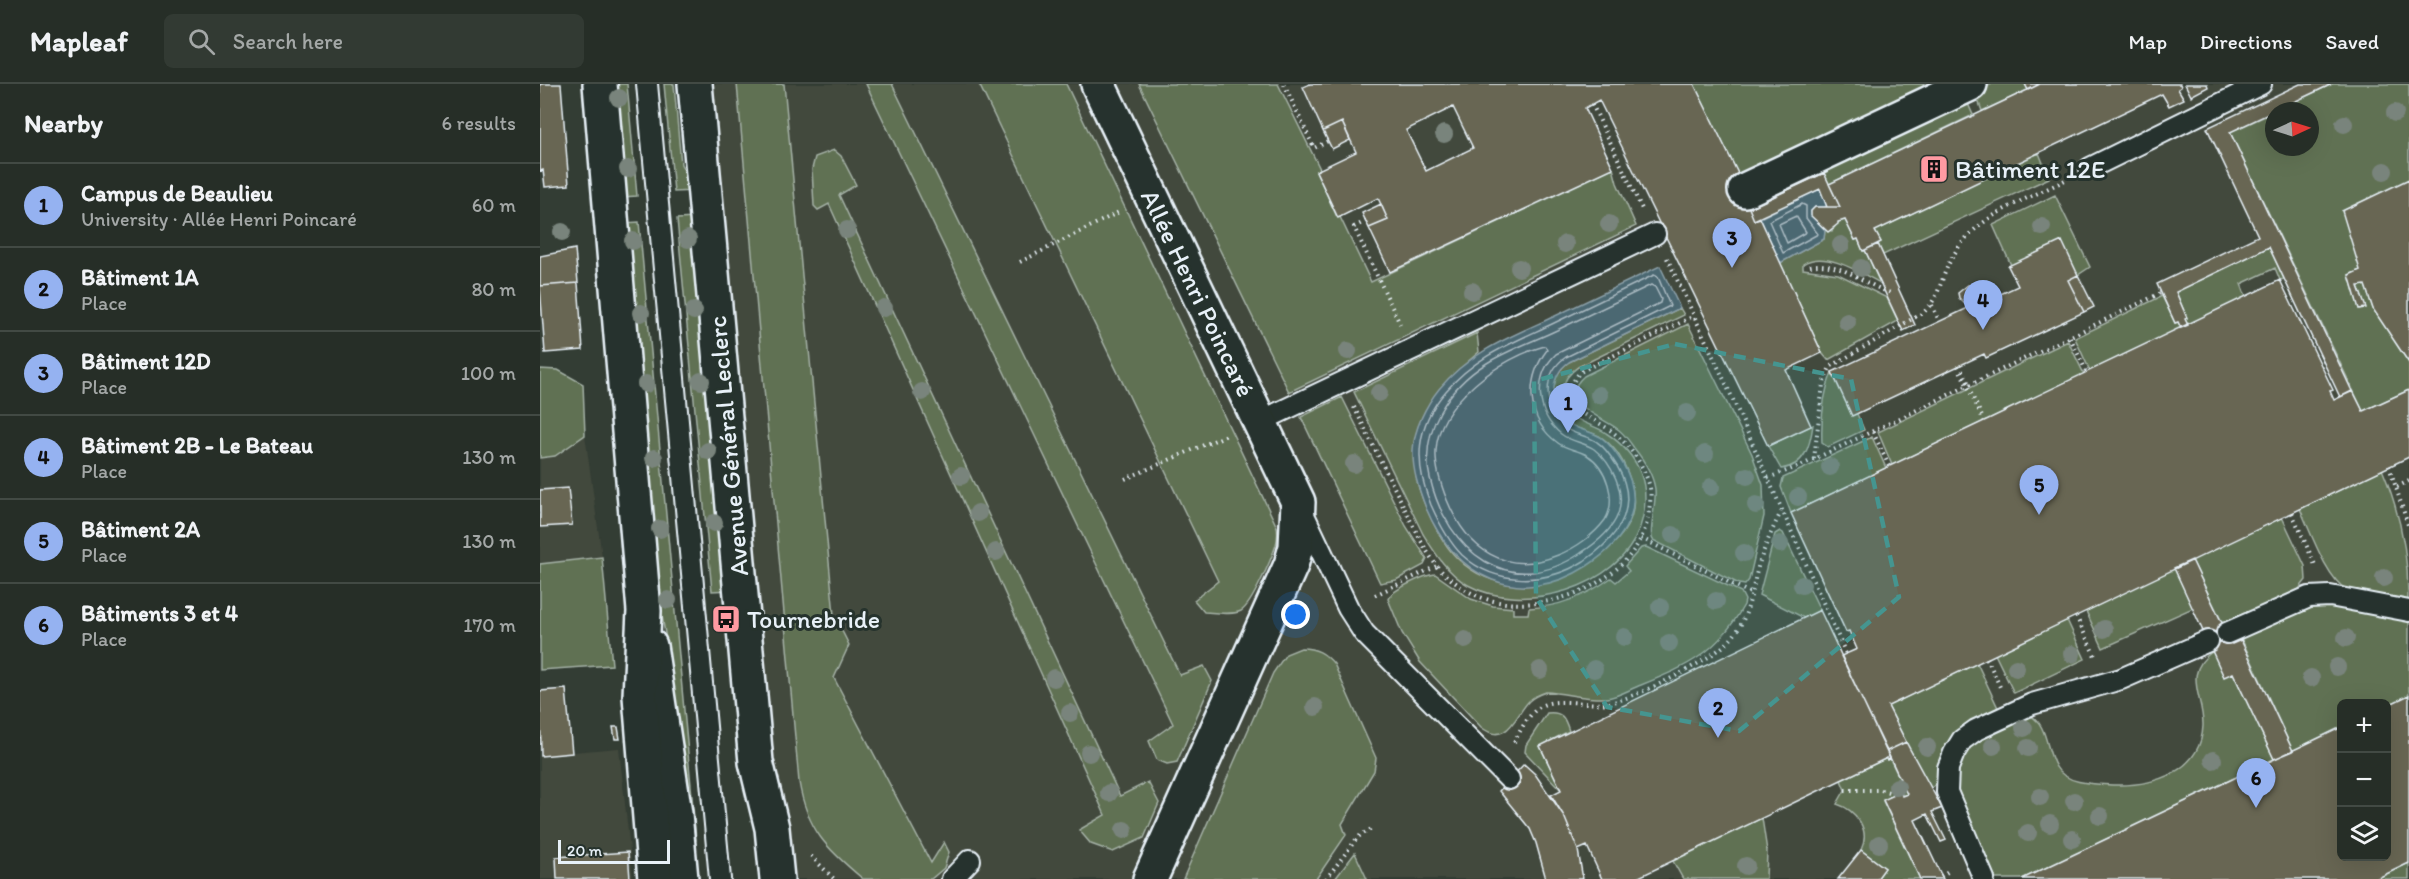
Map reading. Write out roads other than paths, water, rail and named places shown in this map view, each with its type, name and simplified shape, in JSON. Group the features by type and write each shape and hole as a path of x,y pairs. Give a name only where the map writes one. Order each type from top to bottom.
{"main road":[{"path":"600,84 644,611 666,748 681,879"},
{"name":"Avenue Général Leclerc","path":"695,84 756,762 772,828 777,879"},
{"name":"Allée Henri Poincaré","path":"1098,84 1298,502 1296,547 1291,565 1250,661 1231,698 1150,879"},
{"path":"1745,189 1970,84"},
{"path":"644,611 640,696 655,879"}],"lane":[{"name":"Avenue Général Leclerc","path":"647,84 720,879"},
{"path":"2090,168 2261,84"},
{"path":"1259,422 1655,234"},
{"name":"Allée Henri Poincaré","path":"1298,502 1348,608 1364,633 1503,774"},
{"path":"2226,633 2309,597 2330,596 2409,611"},
{"path":"1984,879 1947,792 1948,768 1953,753 1962,740 1976,730 2032,704 2121,679 2208,641"},
{"path":"952,879 970,860"}],"water":[{"path":"1820,189 1827,207 1815,207 1811,211 1812,216 1825,230 1824,239 1780,263 1760,218"},
{"path":"1660,266 1680,308 1569,362 1557,375 1555,384 1555,401 1563,418 1570,424 1606,441 1623,464 1630,480 1633,495 1632,509 1621,535 1612,546 1587,566 1562,579 1537,585 1514,585 1492,580 1472,569 1454,553 1438,532 1416,480 1414,442 1418,426 1430,402 1451,376 1492,346"}],"place":[{"name":"Bâtiment 12E","path":"1934,169"},
{"name":"Bâtiment 12D","path":"1732,268"},
{"name":"Bâtiment 2B - Le Bateau","path":"1983,330"},
{"name":"Campus de Beaulieu","path":"1568,433"},
{"name":"Bâtiment 2A","path":"2039,515"},
{"name":"Tournebride","path":"726,619"},
{"name":"Bâtiment 1A","path":"1718,738"},
{"name":"Bâtiments 3 et 4","path":"2256,808"}]}
